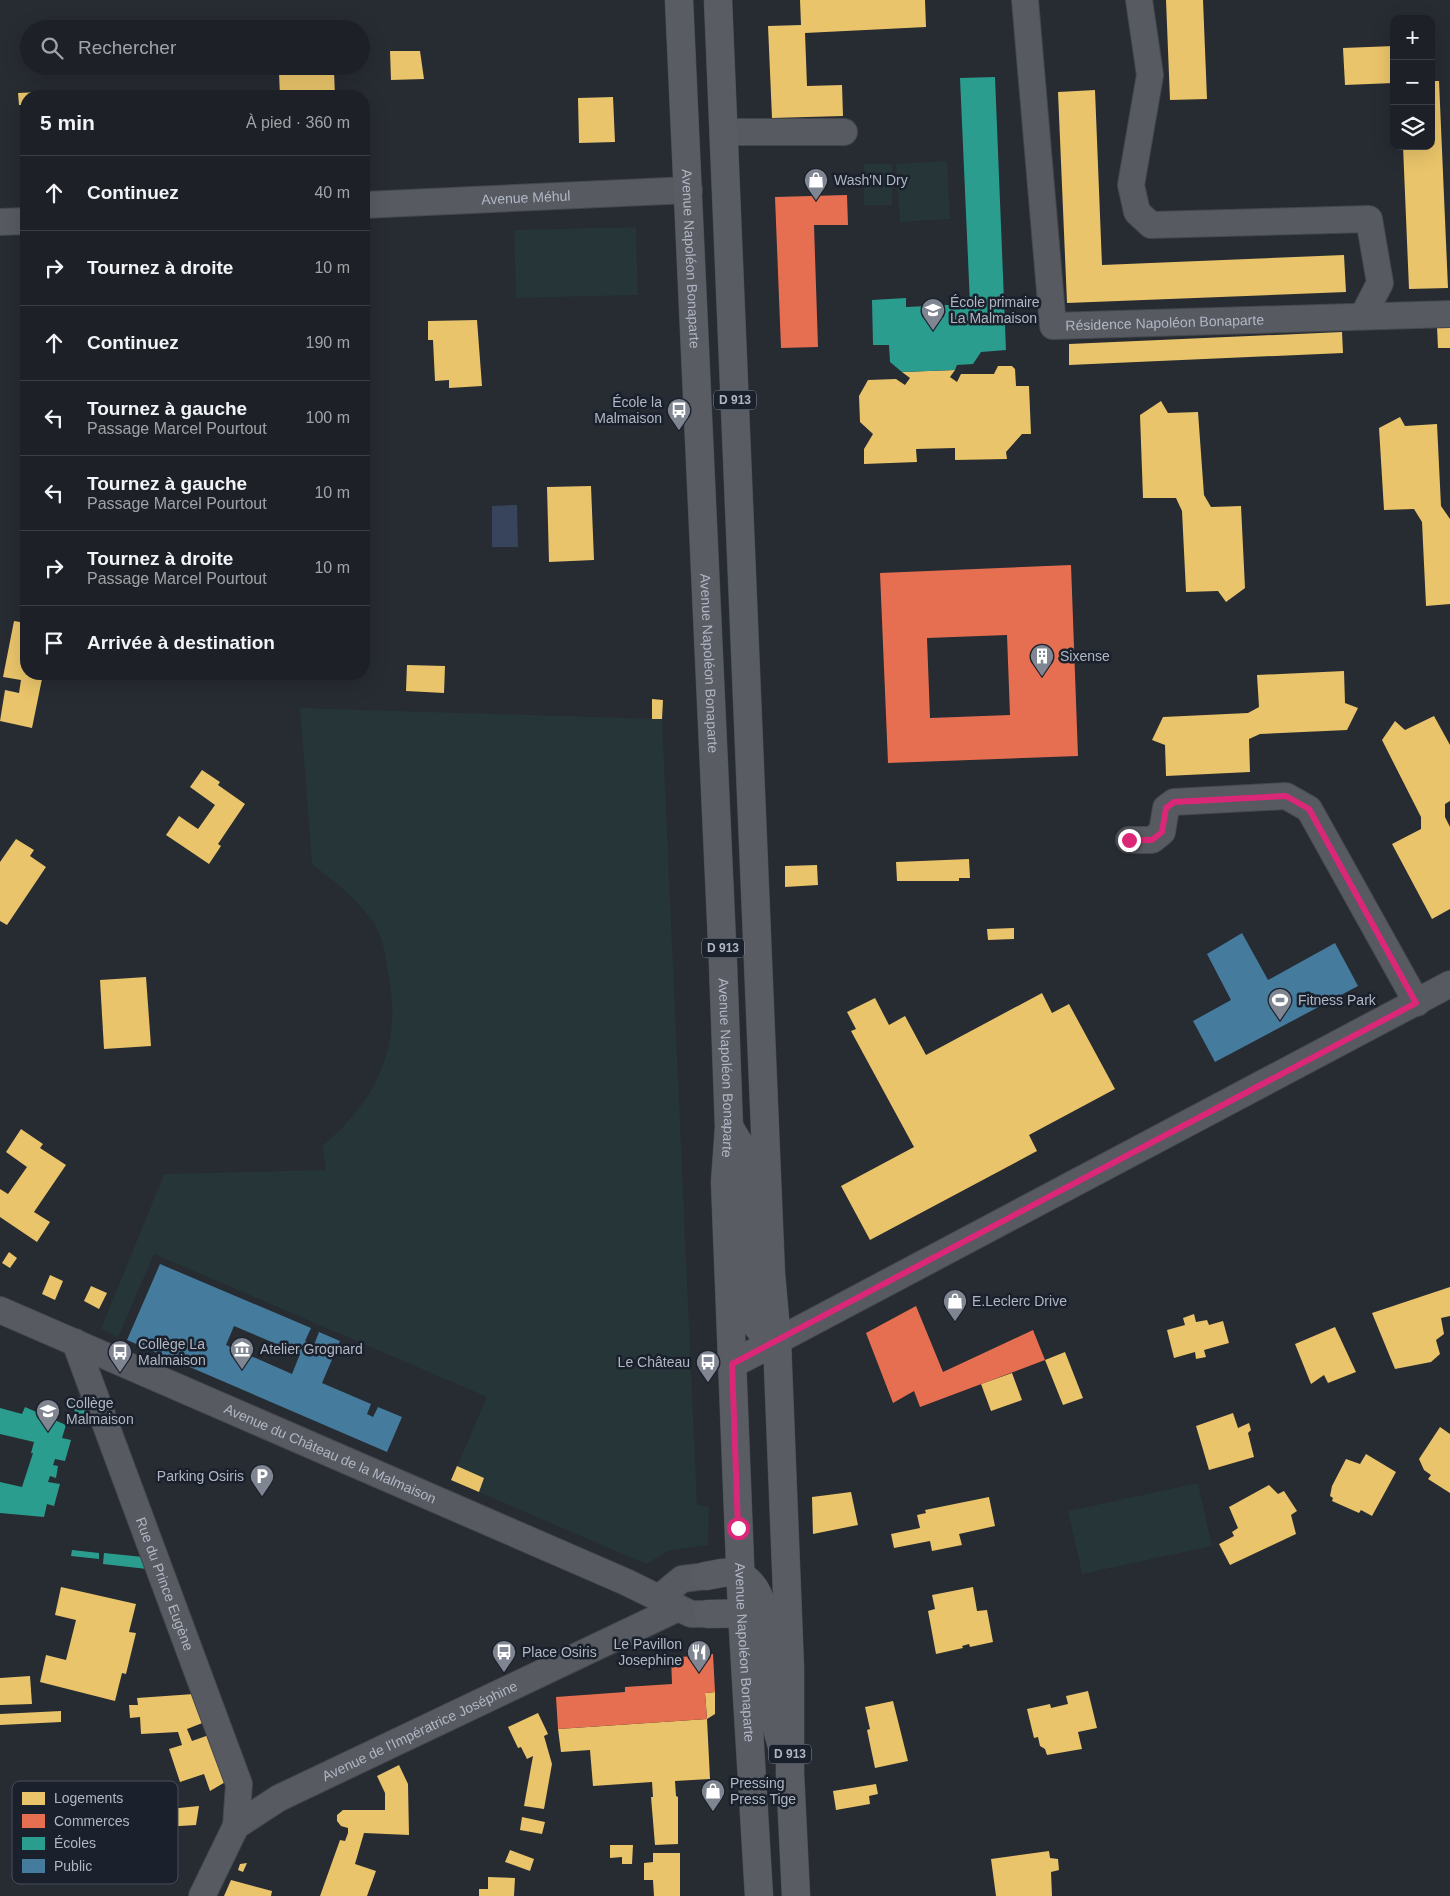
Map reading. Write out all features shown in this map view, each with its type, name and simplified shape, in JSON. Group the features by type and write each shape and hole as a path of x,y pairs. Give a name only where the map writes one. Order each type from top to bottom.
{"main road":[{"name":"Avenue Napoléon Bonaparte","path":"680,0 723,954 729,1127 725,1182 740,1576"},
{"name":"Avenue Napoléon Bonaparte","path":"718,0 742,536 770,1274 777,1341 765,1612 759,1896"},
{"name":"D 913","path":"729,1127 745,1153 753,1321 762,1332 777,1341"},
{"path":"732,1364 777,1341"},
{"path":"706,1576 731,1572 740,1576 752,1585 760,1597 765,1612 708,1614"},
{"name":"Avenue Napoléon Bonaparte","path":"765,1612 791,1678 790,1773 796,1896"}],"street":[{"name":"Résidence Napoléon Bonaparte","path":"1025,0 1053,326 1450,314"},
{"path":"1139,0 1150,75 1131,185 1137,212 1151,225 1369,218 1380,283 1363,316"},
{"path":"723,132 844,132"},
{"name":"Avenue Méhul","path":"370,205 689,190"},
{"path":"0,222 20,221"},
{"path":"1129,840 1152,840 1162,832 1166,808 1174,802 1286,796 1309,809 1416,1003"},
{"path":"777,1341 1450,984"},
{"name":"Avenue du Château de la Malmaison","path":"0,1310 617,1578 691,1614 708,1614"},
{"name":"Rue du Prince Eugène","path":"75,1342 239,1784 236,1826"},
{"name":"Avenue de l'Impératrice Joséphine","path":"236,1826 279,1798 669,1603 682,1579 706,1576"},
{"path":"202,1896 236,1826"}],"shaded area":[{"path":"947,161 950,219 900,222 896,164"},
{"path":"864,164 892,164 892,205 864,205"},
{"path":"636,227 638,295 516,298 514,230"},
{"path":"300,708 662,719 697,1505 709,1507 708,1545 668,1551 646,1564 451,1480 487,1397 154,1254 118,1337 101,1329 164,1174 326,1170 322,1146 359,1109 382,1067 389,1044 392,1020 391,995 382,943 375,925 368,915 340,887 312,864"},
{"path":"1198,1483 1212,1546 1082,1574 1068,1511"}],"water":[{"path":"517,505 518,547 492,547 492,506"}],"building: Logements":[{"path":"800,0 925,0 926,27 805,33 807,86 842,85 843,116 772,118 768,26 801,25"},
{"path":"1166,0 1203,0 1207,99 1170,100"},
{"path":"1390,46 1390,83 1345,85 1343,48"},
{"path":"390,51 420,51 424,79 391,80"},
{"path":"279,75 334,75 335,90 280,90"},
{"path":"1435,81 1439,81 1448,288 1409,289 1403,150 1435,150"},
{"path":"1095,90 1102,265 1344,255 1346,292 1067,303 1058,92"},
{"path":"18,93 20,93 20,105 19,105"},
{"path":"613,97 615,142 579,143 578,98"},
{"path":"477,320 482,386 449,388 449,380 435,381 433,340 428,340 428,321"},
{"path":"1450,326 1450,348 1438,348 1437,327"},
{"path":"1342,332 1343,353 1069,365 1069,344"},
{"path":"998,366 1012,366 1015,369 1016,386 1029,386 1031,434 1022,434 1006,452 1007,459 955,460 955,448 916,449 917,462 864,464 864,449 873,434 860,422 859,396 868,380 896,379 905,385 910,378 902,372 955,370 950,377 957,382 961,374 994,374"},
{"path":"1161,401 1168,413 1198,412 1204,495 1211,507 1241,506 1245,588 1226,602 1218,591 1186,592 1182,511 1176,498 1143,498 1140,415"},
{"path":"1400,417 1405,426 1437,424 1441,506 1450,519 1450,604 1426,606 1422,522 1414,509 1384,510 1379,428"},
{"path":"591,486 594,560 549,562 547,487"},
{"path":"14,621 20,622 20,680 3,677"},
{"path":"407,665 445,666 444,693 406,691"},
{"path":"1344,671 1345,703 1358,708 1347,730 1260,734 1249,739 1250,772 1166,776 1165,745 1152,740 1163,717 1248,713 1259,707 1257,675"},
{"path":"21,680 42,680 32,728 0,721 5,690 19,693"},
{"path":"652,699 663,700 662,719 652,719"},
{"path":"1434,716 1450,745 1450,801 1445,804 1445,817 1450,827 1450,909 1432,919 1392,844 1421,829 1421,817 1382,740 1395,721 1405,730"},
{"path":"202,770 220,782 218,785 245,804 218,844 221,846 209,864 166,835 179,816 198,829 215,805 190,787"},
{"path":"16,839 34,850 30,856 46,867 7,925 0,921 0,862"},
{"path":"969,859 970,878 959,878 959,881 897,881 896,862"},
{"path":"817,865 818,885 785,887 785,866"},
{"path":"1014,928 1014,939 988,940 987,929"},
{"path":"146,977 151,1046 104,1049 100,980"},
{"path":"1042,993 1052,1013 1069,1004 1115,1089 1029,1135 1037,1151 870,1240 841,1186 914,1147 851,1031 856,1029 847,1012 875,998 889,1025 905,1016 926,1055"},
{"path":"21,1129 43,1144 40,1148 66,1165 34,1212 50,1222 37,1242 0,1217 0,1189 8,1194 27,1167 6,1152"},
{"path":"9,1252 17,1258 10,1268 2,1263"},
{"path":"50,1275 63,1281 55,1300 42,1294"},
{"path":"91,1286 107,1293 99,1309 84,1301"},
{"path":"1450,1287 1450,1316 1441,1318 1444,1334 1436,1340 1440,1354 1431,1362 1395,1369 1372,1313"},
{"path":"1194,1314 1196,1322 1207,1320 1209,1325 1223,1321 1229,1343 1204,1350 1206,1357 1196,1359 1195,1352 1174,1358 1167,1330 1185,1325 1183,1318"},
{"path":"1335,1327 1356,1372 1328,1383 1324,1375 1311,1384 1295,1344"},
{"path":"1065,1352 1083,1398 1063,1405 1045,1360"},
{"path":"1012,1373 1022,1400 991,1411 981,1384"},
{"path":"1233,1413 1238,1428 1249,1423 1251,1430 1248,1433 1254,1457 1209,1470 1196,1426"},
{"path":"1440,1427 1450,1434 1450,1493 1428,1479 1431,1475 1424,1470 1419,1459"},
{"path":"1366,1454 1396,1472 1372,1516 1361,1510 1359,1513 1332,1501 1333,1498 1330,1496 1332,1486 1346,1459 1360,1464"},
{"path":"457,1466 484,1478 479,1492 451,1480"},
{"path":"1269,1485 1278,1494 1284,1491 1297,1511 1291,1515 1296,1534 1230,1565 1219,1544 1234,1536 1232,1532 1238,1528 1229,1507"},
{"path":"851,1492 858,1525 813,1534 812,1497"},
{"path":"989,1497 995,1526 959,1534 962,1545 932,1551 930,1541 894,1548 891,1534 920,1528 917,1515 926,1513 925,1510"},
{"path":"61,1587 136,1604 129,1632 136,1633 126,1674 122,1673 115,1701 40,1682 46,1655 66,1660 76,1620 55,1615"},
{"path":"973,1587 977,1611 987,1610 993,1642 970,1647 969,1644 962,1646 963,1648 936,1654 928,1611 935,1609 932,1595"},
{"path":"30,1676 32,1704 0,1705 0,1678"},
{"path":"1088,1691 1097,1728 1078,1732 1082,1749 1047,1755 1045,1749 1040,1746 1038,1737 1034,1738 1027,1709 1050,1704 1051,1708 1068,1704 1066,1696"},
{"path":"715,1692 715,1714 707,1719 705,1693"},
{"path":"194,1694 205,1722 187,1729 192,1741 209,1735 227,1781 210,1791 204,1774 180,1782 169,1749 182,1745 178,1732 141,1734 140,1717 130,1718 129,1705 138,1705 137,1698"},
{"path":"893,1701 908,1761 875,1768 867,1730 870,1729 865,1707"},
{"path":"61,1711 61,1722 0,1725 0,1714"},
{"path":"538,1713 548,1734 544,1736 552,1764 544,1809 524,1806 533,1756 527,1759 521,1747 518,1748 508,1727"},
{"path":"707,1719 710,1779 675,1781 676,1796 678,1797 678,1844 655,1845 651,1797 653,1797 652,1782 593,1786 590,1750 561,1752 558,1729"},
{"path":"399,1765 408,1784 409,1835 364,1833 355,1864 376,1871 367,1896 320,1896 340,1840 345,1841 348,1833 348,1828 341,1826 337,1821 337,1815 343,1810 385,1810 385,1793 377,1776"},
{"path":"876,1784 878,1794 869,1796 870,1804 836,1810 833,1791"},
{"path":"199,1806 196,1825 178,1826 178,1808"},
{"path":"522,1817 545,1822 542,1834 520,1830"},
{"path":"610,1845 633,1845 632,1864 622,1864 622,1857 610,1858"},
{"path":"510,1850 534,1859 530,1871 505,1862"},
{"path":"1049,1851 1050,1858 1058,1859 1059,1870 1051,1872 1052,1896 996,1896 991,1859"},
{"path":"653,1853 680,1853 680,1896 654,1896 653,1880 644,1880 644,1863 653,1862"},
{"path":"247,1863 243,1872 238,1870 240,1864"},
{"path":"488,1877 515,1878 514,1896 479,1896 479,1889 488,1889"},
{"path":"231,1880 272,1891 271,1896 224,1896"}],"building: Commerces":[{"path":"847,195 848,225 814,225 818,347 781,348 775,197"},
{"name":"Sixense","path":"1071,565 1078,756 888,763 880,573","holes":["1007,635 1010,715 930,718 927,638"]},
{"path":"916,1306 943,1372 1033,1330 1045,1360 920,1407 914,1391 893,1403 866,1333"},
{"path":"713,1654 715,1692 705,1693 707,1719 558,1729 556,1697 625,1692 625,1687 672,1684 671,1658"}],"building: Écoles":[{"path":"995,77 1006,350 981,352 973,364 957,365 955,370 902,372 890,362 889,345 873,345 872,300 906,298 906,307 970,304 960,78"},
{"path":"83,1396 90,1416 78,1420 71,1401"},
{"path":"25,1407 66,1425 62,1438 71,1440 65,1461 55,1459 53,1465 58,1466 56,1478 50,1476 48,1482 60,1484 54,1506 47,1504 44,1517 0,1513 0,1482 22,1487 33,1453 31,1453 34,1442 0,1434 0,1408 22,1414"},
{"path":"72,1550 99,1553 99,1559 71,1556"},
{"path":"104,1553 143,1557 147,1569 103,1564"}],"building: Public":[{"path":"1242,933 1268,980 1335,943 1358,986 1215,1062 1193,1021 1231,1000 1207,954"},
{"path":"160,1264 311,1328 305,1341 314,1345 319,1332 340,1341 322,1383 371,1404 367,1414 373,1417 378,1407 402,1417 387,1452 127,1340","holes":["234,1326 300,1354 292,1374 226,1345"]}],"place":[{"name":"Wash'N Dry","path":"816,201"},
{"name":"École primaire La Malmaison","path":"933,331"},
{"name":"École la Malmaison","path":"679,431"},
{"name":"Sixense","path":"1042,677"},
{"name":"Fitness Park","path":"1280,1021"},
{"name":"E.Leclerc Drive","path":"955,1322"},
{"name":"Atelier Grognard","path":"242,1370"},
{"name":"Collège La Malmaison","path":"120,1373"},
{"name":"Le Château","path":"708,1383"},
{"name":"Collège Malmaison","path":"48,1432"},
{"name":"Parking Osiris","path":"262,1497"},
{"name":"Place Osiris","path":"504,1673"},
{"name":"Le Pavillon Josephine","path":"699,1673"},
{"name":"Pressing Press Tige","path":"713,1812"}],"route":[{"path":"738,1528 732,1364 1416,1003 1309,809 1286,796 1174,802 1166,808 1162,832 1152,840 1129,840"}]}
